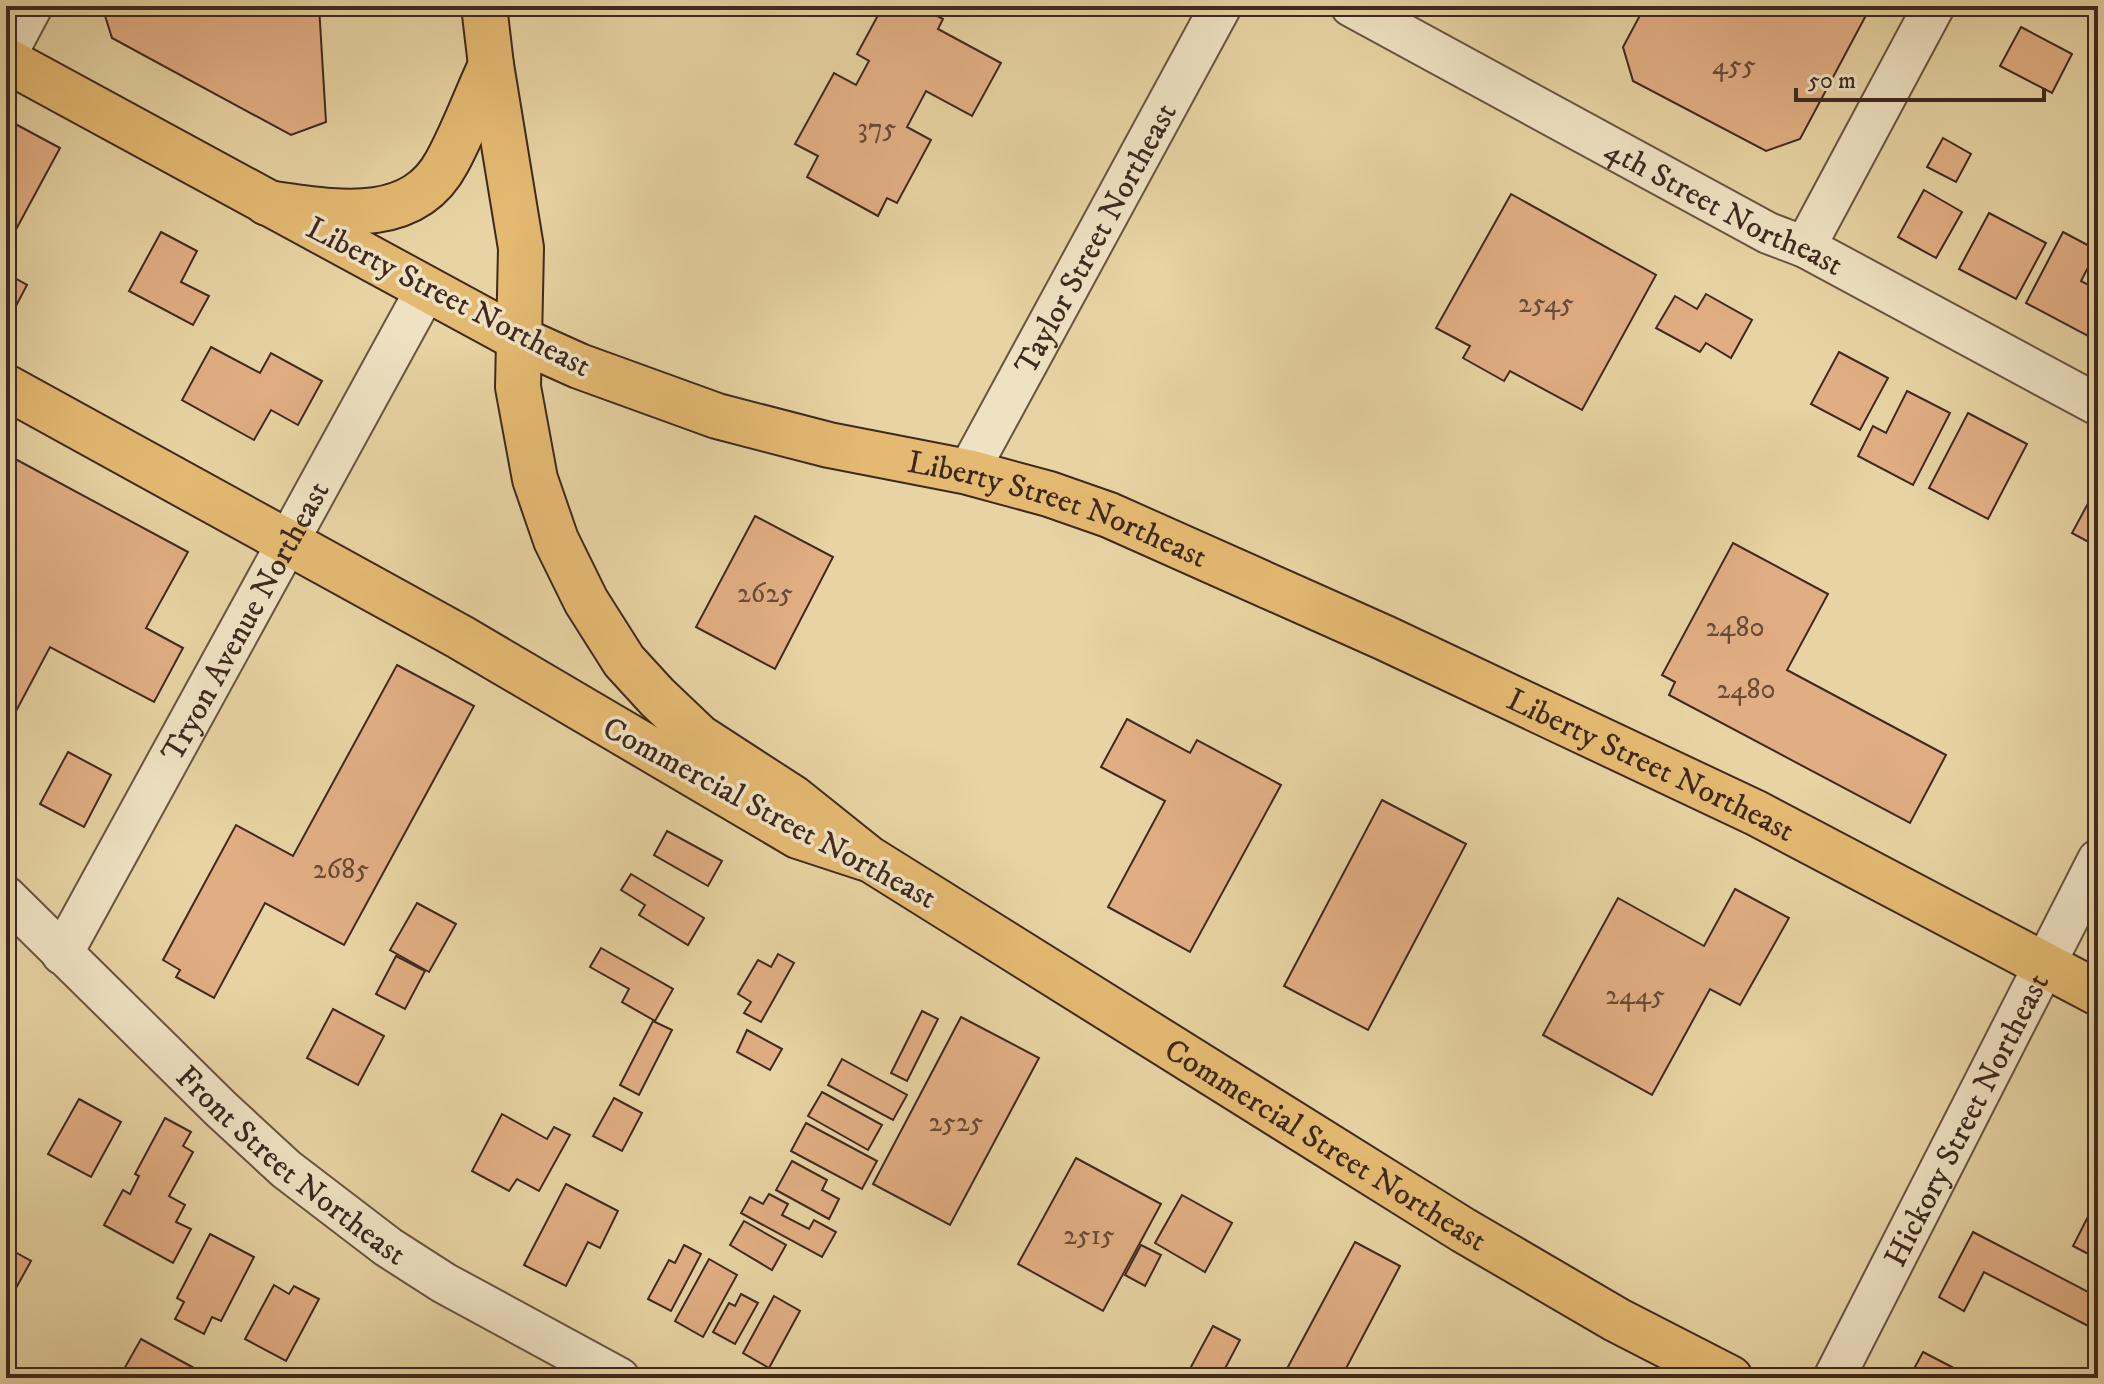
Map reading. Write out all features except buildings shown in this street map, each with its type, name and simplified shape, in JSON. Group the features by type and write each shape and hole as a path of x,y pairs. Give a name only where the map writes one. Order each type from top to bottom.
{"main road":[{"path":"484,6 521,248 518,387 535,479 556,540 586,601 624,661 657,697 699,737 793,798 868,858"},
{"name":"Liberty Street Northeast","path":"6,57 519,339 579,366 717,416 829,445 968,472 1049,494 1109,515 1372,631 1756,813 2098,993"},
{"path":"267,203 363,212 385,210 411,200 432,184 446,164 491,65"},
{"name":"Commercial Street Northeast","path":"6,387 460,637 798,836 868,858 1463,1230 1617,1320 1730,1378"}],"street":[{"path":"6,57 32,6"},
{"name":"Taylor Street Northeast","path":"968,472 1221,6"},
{"name":"4th Street Northeast","path":"1351,6 1768,233 1805,247 2098,405"},
{"path":"1805,247 1934,6"},
{"name":"Tryon Avenue Northeast","path":"62,954 427,288"},
{"name":"Hickory Street Northeast","path":"1834,1378 2098,860"},
{"name":"Front Street Northeast","path":"6,897 258,1146 333,1205 388,1247 444,1283 619,1378"}]}
